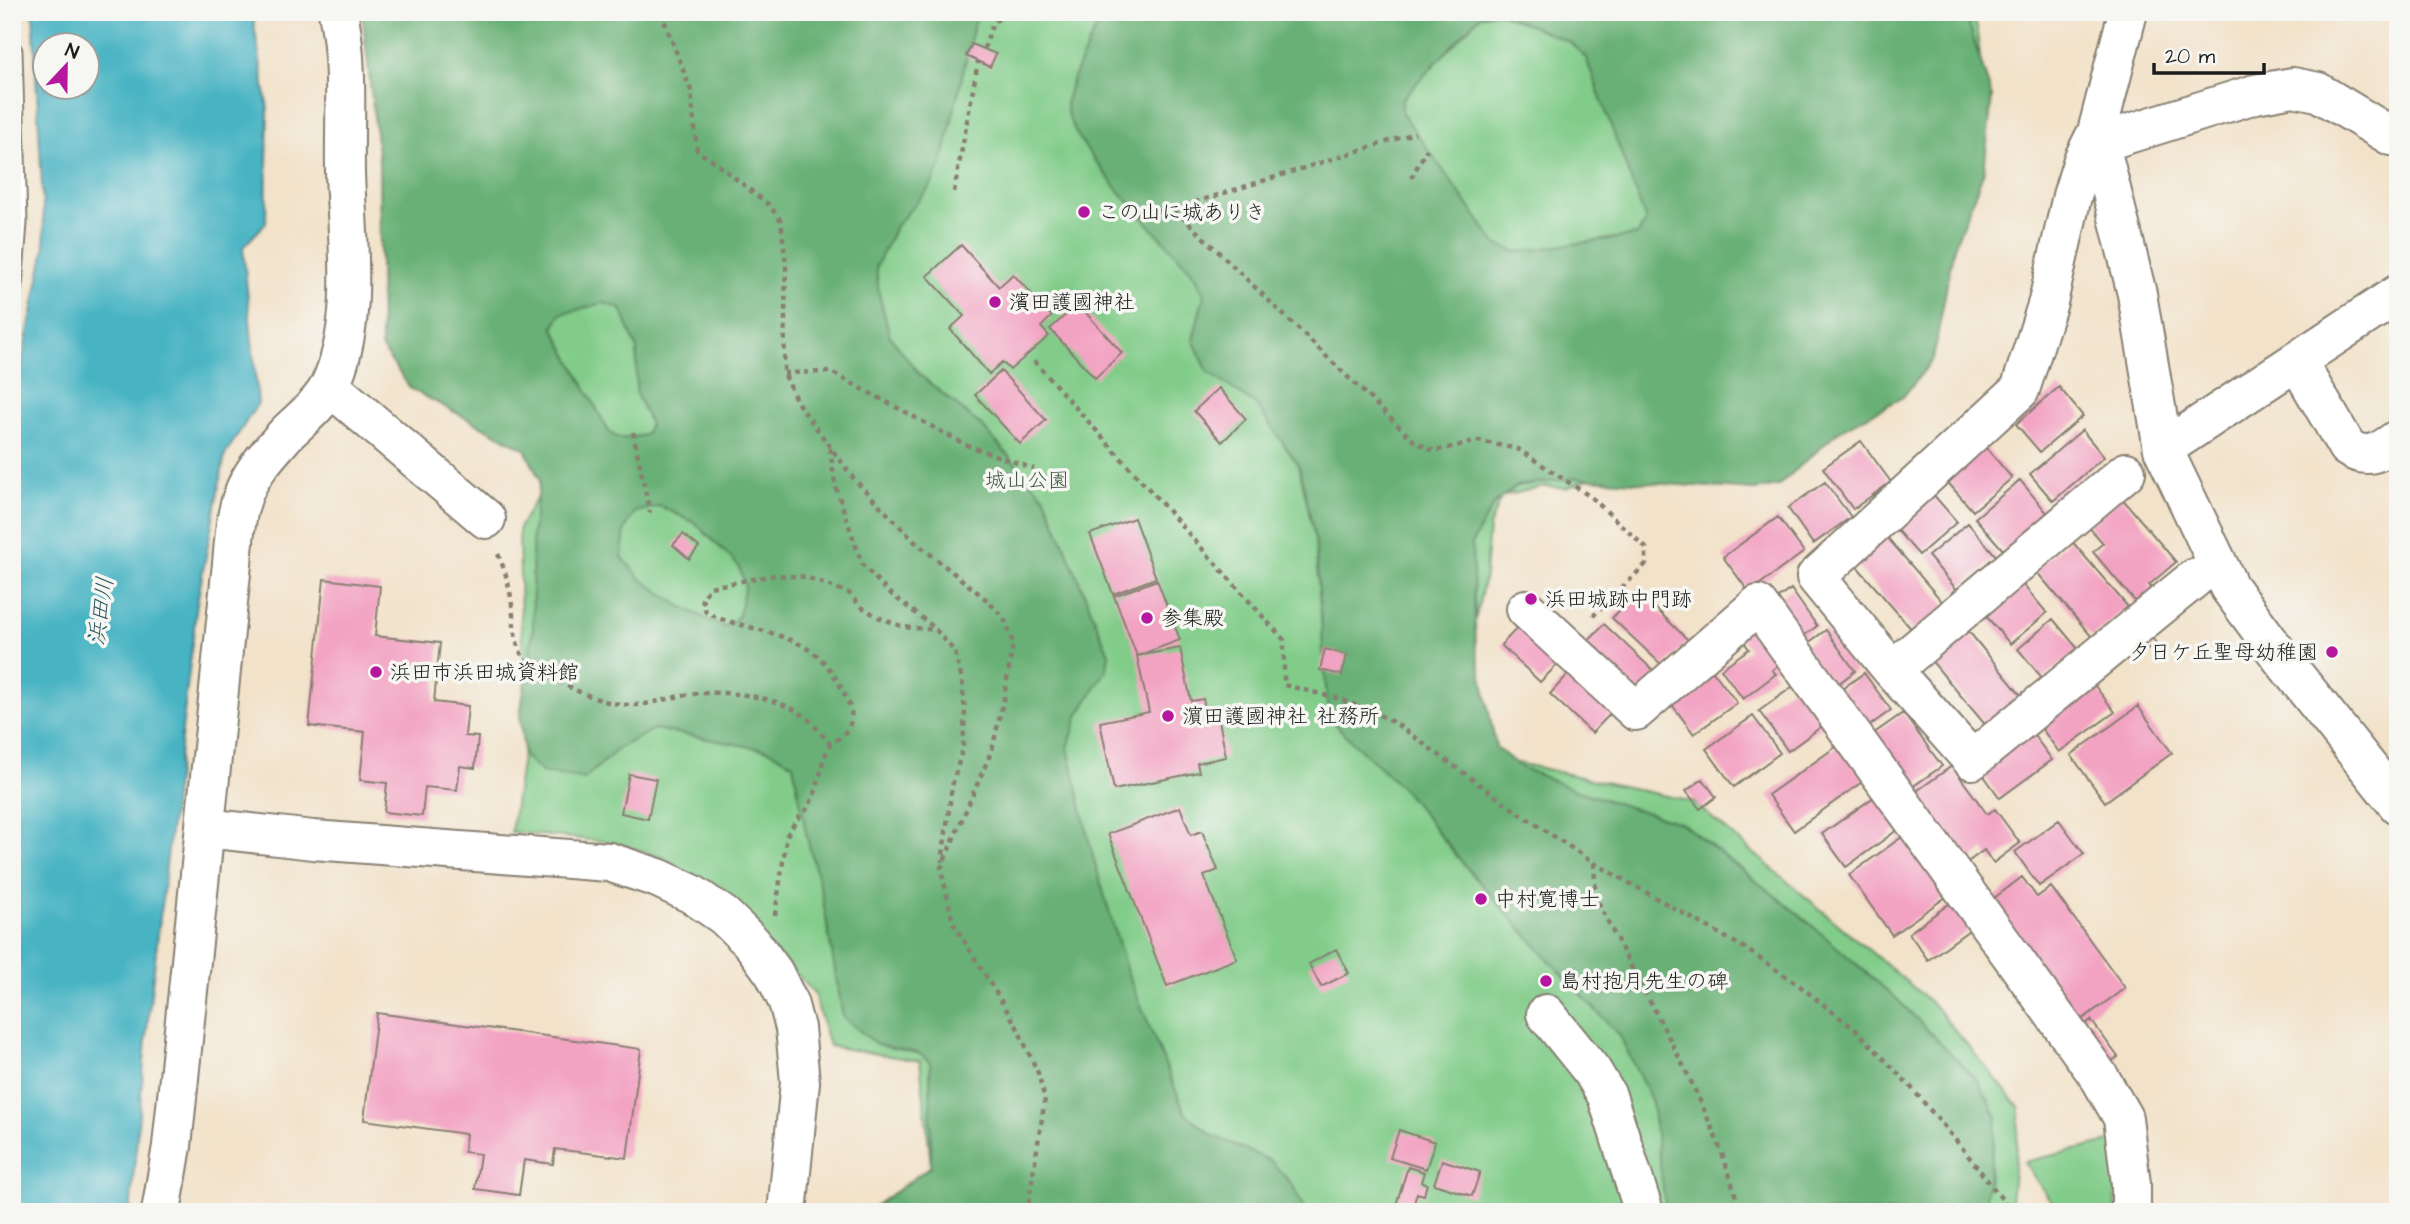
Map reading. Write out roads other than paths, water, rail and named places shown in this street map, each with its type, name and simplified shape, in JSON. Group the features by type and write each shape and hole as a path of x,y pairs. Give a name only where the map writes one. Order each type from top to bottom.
{"street":[{"path":"161,1212 172,1146 231,573 242,497 249,480 261,463 328,390 343,353 348,320 346,76 338,12"},
{"path":"2128,12 2097,132 2083,160 2072,196 2048,302 2020,390 1815,578 1972,760 2195,578"},
{"path":"2097,132 2115,138 2255,94 2293,87 2318,92 2396,137"},
{"path":"2097,132 2137,294 2163,449 2229,587 2282,659 2398,805"},
{"path":"2163,449 2398,294"},
{"path":"2297,361 2347,447 2366,456 2375,454 2398,439"},
{"path":"328,390 340,394 486,519"},
{"path":"1892,670 2126,472"},
{"path":"1526,609 1636,711 1758,605 2101,1078 2123,1118 2132,1212"},
{"path":"206,828 313,841 609,862 658,878 692,894 724,916 752,943 768,964 788,1002 795,1028 800,1082 787,1212"},
{"path":"1546,1014 1592,1071 1607,1096 1644,1212"}],"lane":[{"path":"12,51 17,223 12,287"}],"water":[{"name":"浜田川","path":"33,12 252,12 268,109 266,223 243,247 258,403 225,455 197,603 148,1020 130,1212 12,1212 12,410 45,248 38,102 102,102 102,32 34,32"}],"place":[{"name":"この山に城ありき","path":"1084,212"},
{"name":"濱田護國神社","path":"995,302"},
{"name":"浜田城跡中門跡","path":"1531,599"},
{"name":"参集殿","path":"1147,618"},
{"name":"夕日ケ丘聖母幼稚園","path":"2332,652"},
{"name":"浜田市浜田城資料館","path":"376,672"},
{"name":"濵田護國神社 社務所","path":"1168,716"},
{"name":"中村寛博士","path":"1481,899"},
{"name":"島村抱月先生の碑","path":"1546,981"}],"park label":[{"name":"城山公園","path":"1027,480"}]}
